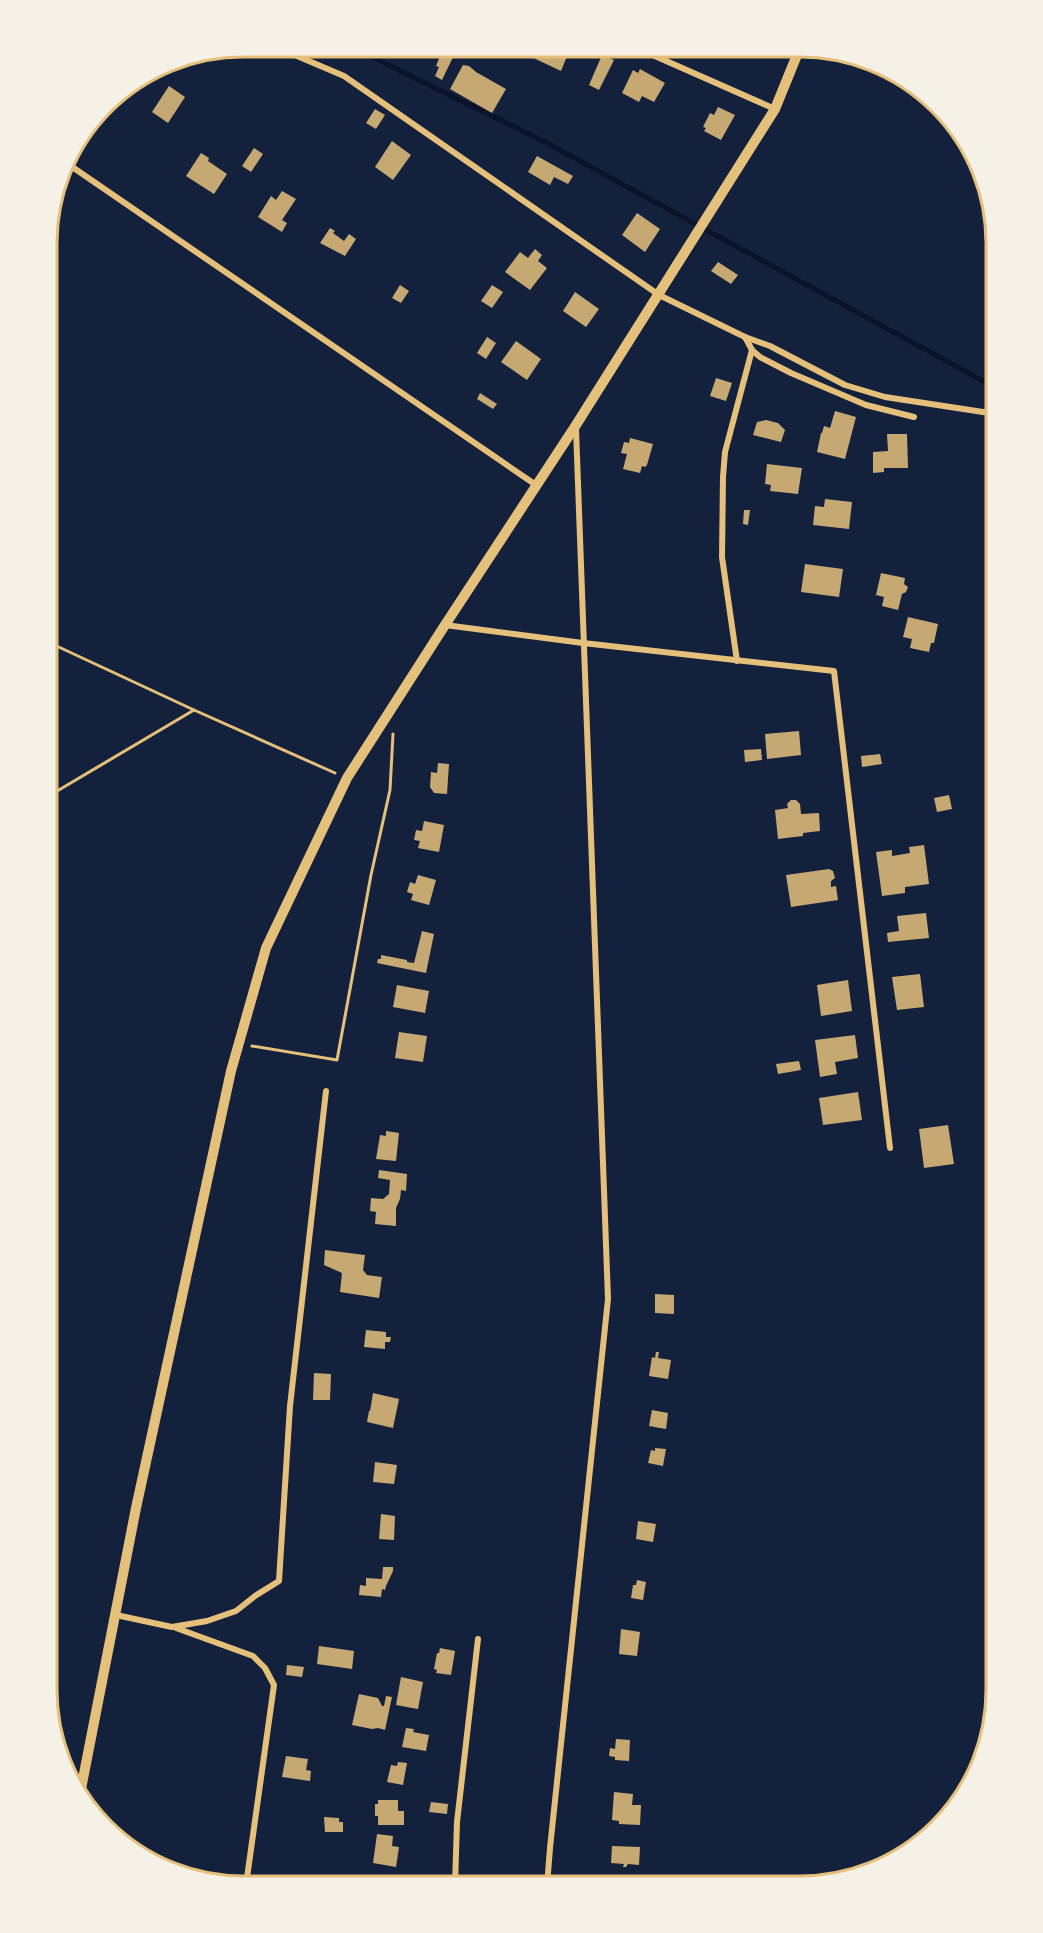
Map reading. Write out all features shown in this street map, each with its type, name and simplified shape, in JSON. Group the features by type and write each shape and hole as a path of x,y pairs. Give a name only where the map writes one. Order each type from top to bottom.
{"street":[{"path":"299,57 344,76 659,294 745,337 770,346 845,385 885,397 986,412"},
{"path":"657,57 775,109"},
{"path":"82,1783 136,1508 231,1071 267,948 347,778 576,425 775,109 796,57"},
{"path":"73,168 536,485"},
{"path":"745,337 752,350 760,357 826,390 866,405 914,417"},
{"path":"737,661 722,556 723,477 725,452 752,350"},
{"path":"548,1876 608,1299 576,425"},
{"path":"445,625 834,671 890,1148"},
{"path":"172,1627 207,1621 236,1611 279,1581 290,1406 326,1091"},
{"path":"116,1615 172,1627 253,1656 265,1668 274,1685 247,1876"},
{"path":"455,1876 458,1822 478,1639"}],"path":[{"path":"57,646 347,778"},
{"path":"239,1044 337,1060 371,875 390,790 394,705"},
{"path":"57,792 194,710"}],"building":[{"path":"440,57 453,57 442,80 435,76"},
{"path":"531,57 567,57 561,71"},
{"path":"601,57 614,60 599,90 589,85"},
{"path":"463,65 469,66 506,89 492,113 450,89"},
{"path":"640,69 665,83 654,102 642,96 639,102 622,93 633,70 638,73"},
{"path":"169,86 185,97 168,123 152,112"},
{"path":"718,107 735,115 721,140 704,131 706,128 703,127 710,113 714,115"},
{"path":"375,109 385,115 376,129 366,123"},
{"path":"392,141 411,155 393,180 375,167"},
{"path":"254,148 263,154 251,172 242,166"},
{"path":"201,153 209,158 208,161 227,174 214,194 186,176"},
{"path":"537,156 573,176 568,184 554,177 550,185 528,172"},
{"path":"282,191 296,199 282,220 287,223 282,232 258,217 271,196 276,200"},
{"path":"637,213 660,229 645,252 622,235"},
{"path":"330,228 344,241 349,234 356,239 345,256 320,243"},
{"path":"535,249 542,255 538,261 547,268 530,290 505,272 520,252 528,258"},
{"path":"718,262 738,275 731,284 711,271"},
{"path":"400,285 409,291 401,303 392,298"},
{"path":"492,285 503,292 492,308 481,301"},
{"path":"575,292 599,309 586,327 563,311"},
{"path":"487,337 496,343 486,359 477,353"},
{"path":"516,341 541,359 527,380 501,362"},
{"path":"716,378 732,383 726,401 710,396"},
{"path":"480,393 497,404 493,409 477,399"},
{"path":"835,411 856,417 845,459 817,452 824,426 830,428"},
{"path":"766,420 778,423 785,430 781,442 753,435 757,422"},
{"path":"887,434 907,434 908,468 884,468 884,472 873,473 873,452 888,451"},
{"path":"630,438 653,444 647,465 642,466 640,473 623,469 627,454 621,453 624,442 629,443"},
{"path":"767,464 802,468 798,494 770,491 771,485 765,484"},
{"path":"825,499 852,502 849,529 813,525 815,506 824,507"},
{"path":"744,510 750,510 748,525 743,524"},
{"path":"805,564 843,569 839,597 801,592"},
{"path":"881,573 905,578 904,584 908,587 902,594 898,610 882,606 884,597 876,595"},
{"path":"908,617 938,624 934,643 931,643 929,652 910,648 912,639 903,637"},
{"path":"799,731 801,755 767,759 765,734"},
{"path":"761,749 762,760 745,762 744,750"},
{"path":"880,754 882,764 862,767 861,756"},
{"path":"438,763 449,764 447,794 434,793 430,787 431,772 437,773"},
{"path":"949,795 952,809 937,812 934,798"},
{"path":"791,800 796,800 800,804 801,814 819,813 820,831 778,839 775,810 788,808 787,804"},
{"path":"424,821 444,825 439,852 418,848 420,841 414,840 416,830 422,831"},
{"path":"924,845 929,884 905,887 905,893 882,896 876,852 892,850 892,856 910,853 909,847"},
{"path":"829,869 833,871 835,878 831,881 831,887 836,886 838,900 791,907 786,875"},
{"path":"418,875 436,880 429,905 411,900 413,894 407,892 410,882 415,884"},
{"path":"926,913 929,938 888,942 887,933 899,931 897,916"},
{"path":"422,931 434,934 426,973 377,963 381,955 414,963"},
{"path":"920,974 924,1007 897,1010 892,977"},
{"path":"848,980 852,1011 821,1016 817,985"},
{"path":"397,985 429,991 425,1013 393,1007"},
{"path":"399,1032 427,1036 423,1062 395,1058"},
{"path":"855,1035 858,1058 835,1062 837,1074 820,1077 815,1040"},
{"path":"799,1061 801,1070 778,1074 776,1064"},
{"path":"858,1092 862,1120 823,1125 819,1098"},
{"path":"948,1125 954,1164 924,1168 919,1129"},
{"path":"386,1131 399,1133 396,1161 376,1159 380,1135 386,1136"},
{"path":"379,1170 407,1174 406,1191 401,1190 396,1208 396,1226 375,1224 376,1212 370,1211 371,1198 383,1199 389,1194 390,1180 378,1178"},
{"path":"325,1250 365,1255 363,1270 367,1275 382,1277 379,1298 340,1292 342,1273 324,1265"},
{"path":"655,1294 674,1295 674,1314 655,1313"},
{"path":"366,1330 386,1332 386,1337 391,1337 390,1342 385,1342 385,1349 364,1347"},
{"path":"656,1352 659,1352 658,1358 671,1360 668,1379 649,1376 652,1357 655,1358"},
{"path":"314,1373 331,1374 330,1400 313,1400"},
{"path":"373,1393 399,1399 393,1428 367,1422"},
{"path":"652,1410 668,1413 666,1429 649,1426"},
{"path":"655,1448 666,1449 663,1466 648,1463 651,1450 655,1451"},
{"path":"375,1462 397,1465 394,1484 373,1482"},
{"path":"381,1514 395,1516 394,1540 379,1539"},
{"path":"638,1521 656,1524 653,1542 636,1539"},
{"path":"383,1567 393,1567 393,1571 385,1590 382,1589 381,1597 359,1595 360,1585 366,1586 366,1578 382,1579"},
{"path":"637,1580 646,1582 643,1600 631,1598 633,1585 636,1585"},
{"path":"621,1629 640,1632 637,1656 619,1654"},
{"path":"319,1646 354,1651 352,1669 317,1664"},
{"path":"440,1648 455,1651 451,1675 436,1673 437,1670 434,1669"},
{"path":"287,1665 304,1667 302,1677 286,1675"},
{"path":"401,1677 423,1682 418,1709 396,1705"},
{"path":"359,1694 378,1698 382,1706 384,1706 386,1696 392,1697 385,1730 352,1725"},
{"path":"406,1728 429,1735 426,1751 402,1747"},
{"path":"616,1739 630,1740 629,1761 615,1760 615,1757 609,1756 610,1748 615,1749"},
{"path":"286,1756 308,1759 306,1770 311,1771 310,1781 282,1777"},
{"path":"398,1762 407,1763 403,1785 387,1782 391,1765 397,1766"},
{"path":"614,1792 633,1794 632,1805 641,1805 640,1825 619,1824 619,1821 612,1820"},
{"path":"378,1800 398,1800 398,1811 404,1811 404,1825 378,1825 375,1804 378,1804"},
{"path":"431,1802 448,1804 447,1814 429,1812"},
{"path":"324,1817 339,1818 339,1822 343,1822 343,1832 325,1832"},
{"path":"377,1834 393,1836 392,1846 399,1847 396,1867 373,1863"},
{"path":"612,1846 640,1847 639,1865 628,1864 623,1867 624,1864 611,1863"}],"waterway":[{"path":"372,57 547,143 986,383"}]}
